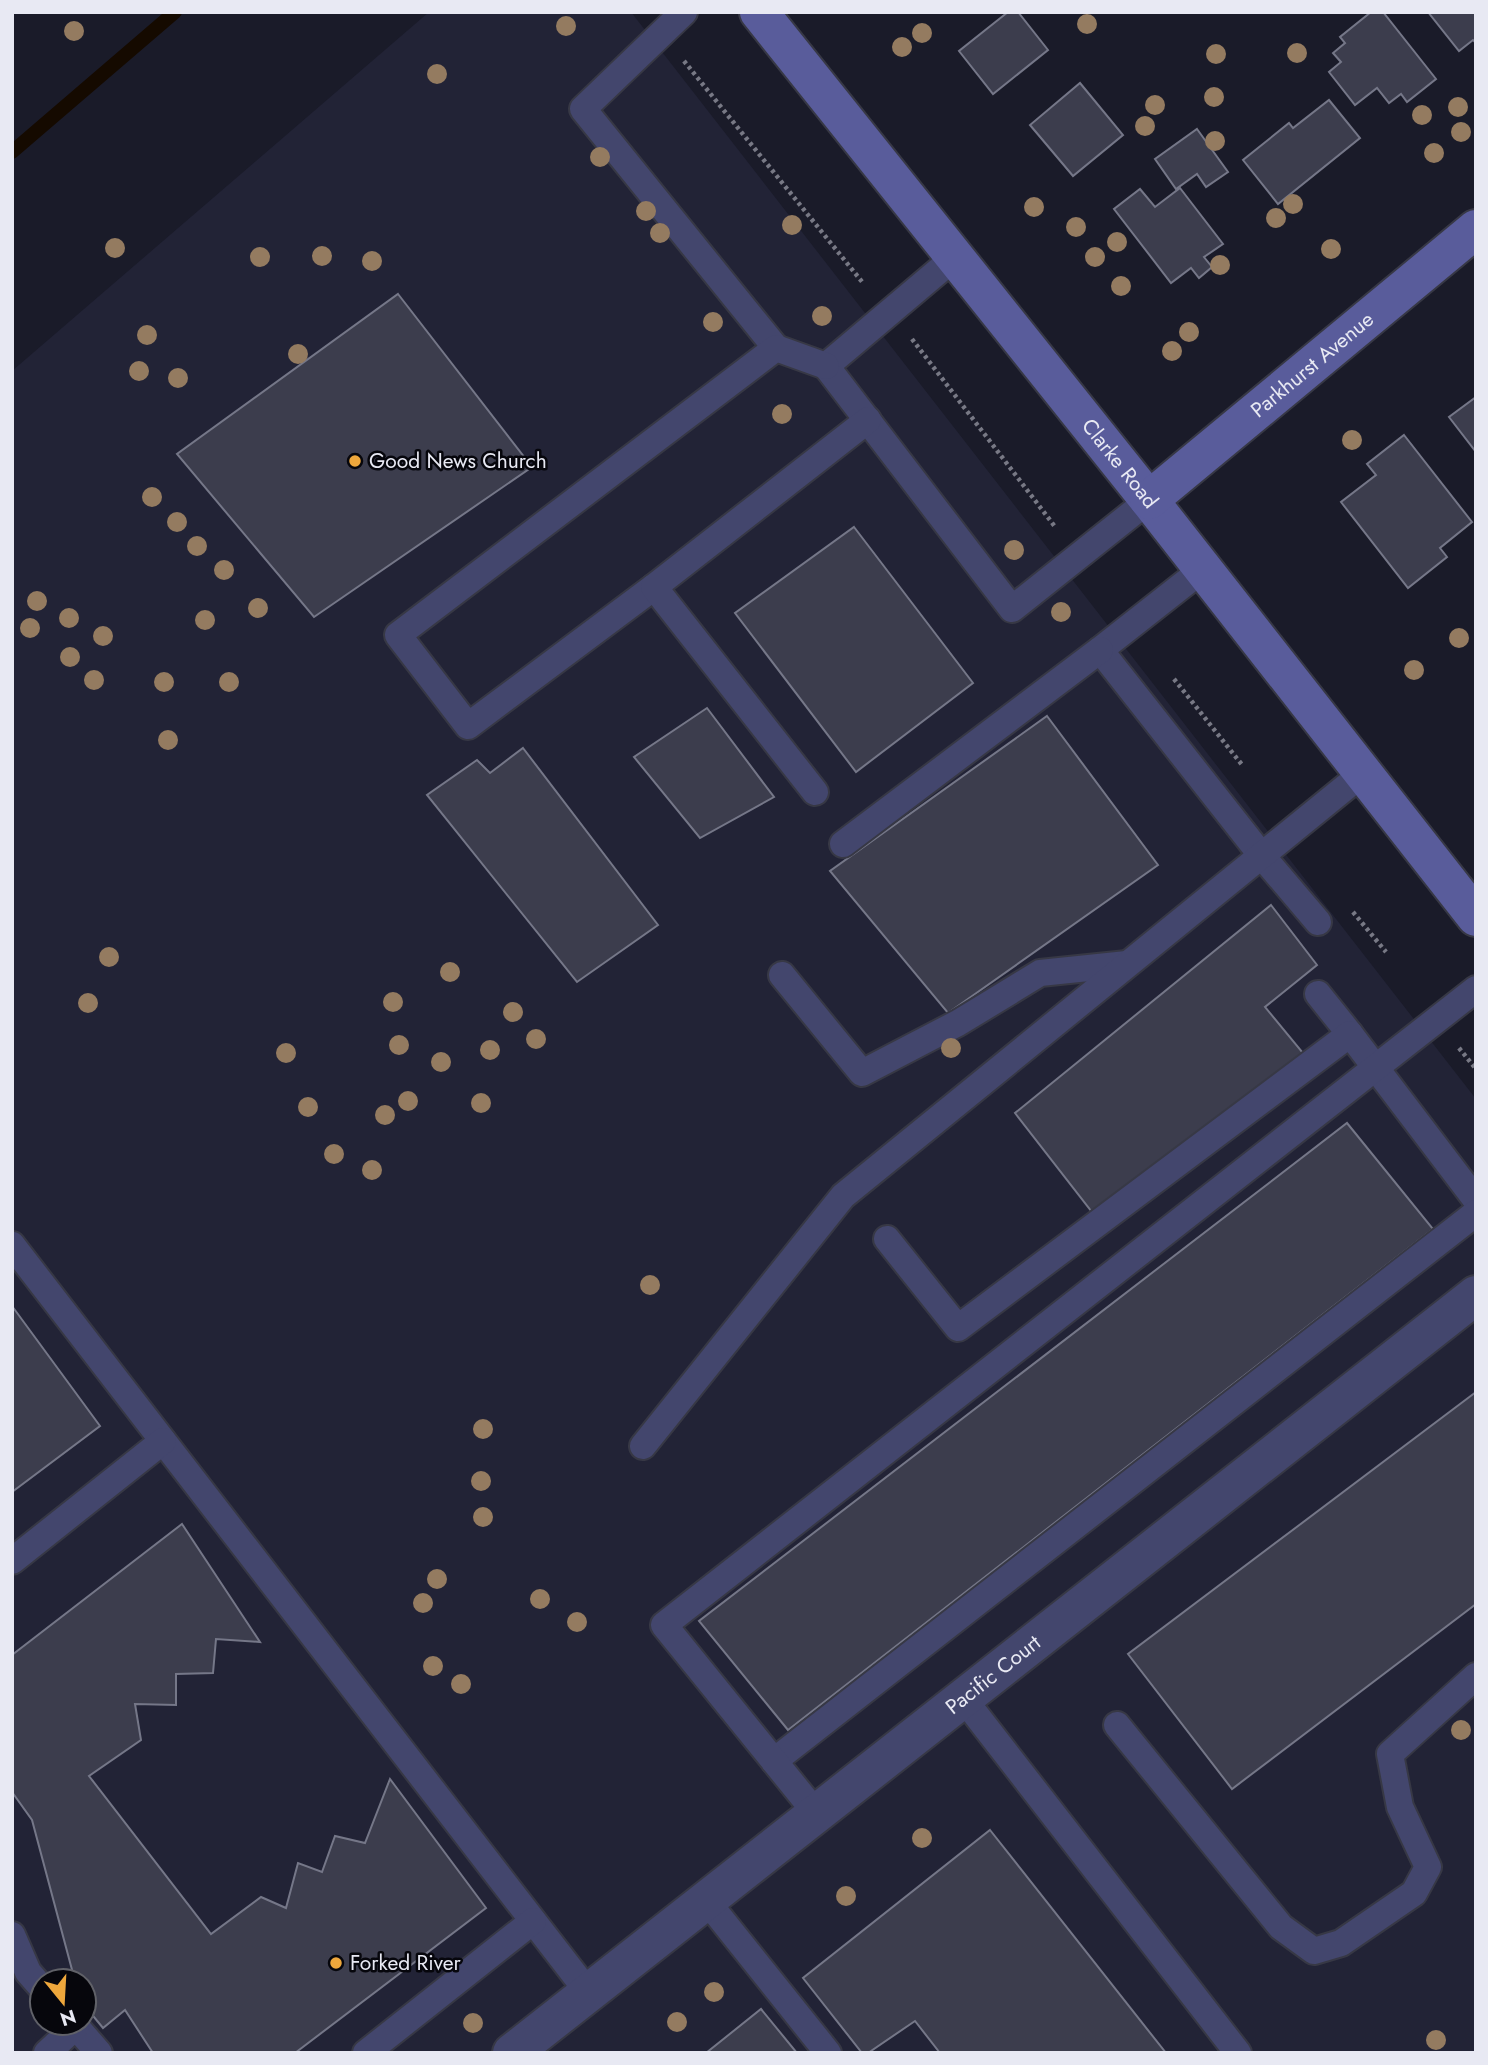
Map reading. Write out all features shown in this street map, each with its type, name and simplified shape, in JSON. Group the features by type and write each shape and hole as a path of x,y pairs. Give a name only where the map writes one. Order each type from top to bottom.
{"main road":[{"name":"Clarke Road","path":"759,12 1149,500 1476,917"},
{"name":"Parkhurst Avenue","path":"1149,500 1476,229"}],"street":[{"name":"Pacific Court","path":"512,2053 1476,1295"}],"lane":[{"path":"684,12 583,109 776,348 826,366 1013,609 1149,500"},
{"path":"826,366 955,257"},
{"path":"776,348 398,635 468,726 654,587 868,420"},
{"path":"843,844 1203,569"},
{"path":"654,587 816,792"},
{"path":"1100,650 1262,856 1318,922"},
{"path":"643,1446 843,1196 1363,773"},
{"path":"782,975 862,1073 958,1023 1040,973 1128,964"},
{"path":"816,1813 664,1625 1476,989"},
{"path":"1318,994 1476,1200"},
{"path":"887,1239 958,1328 1349,1034"},
{"path":"774,1761 1476,1213"},
{"path":"12,1245 588,1992"},
{"path":"12,1561 163,1441"},
{"path":"1117,1726 1282,1927 1314,1951 1341,1942 1414,1893 1428,1867 1400,1807 1390,1754 1476,1676"},
{"path":"963,1698 1238,2053"},
{"path":"706,1900 828,2053"},
{"path":"366,2053 533,1921"},
{"path":"12,1935 28,1972"},
{"path":"47,2053 62,2037"},
{"path":"85,2037 99,2053"}],"path":[{"path":"680,56 863,283"},
{"path":"910,335 1056,528"},
{"path":"1169,673 1243,766"}],"shaded area":[{"path":"429,12 631,12 1476,1099 1476,2053 12,2053 12,371"}],"building":[{"path":"1008,12 1018,12 1048,50 993,94 959,51"},
{"path":"1371,12 1383,12 1436,79 1407,102 1401,94 1389,103 1377,88 1355,105 1329,72 1341,62 1333,53 1345,43 1340,37"},
{"path":"1428,12 1476,12 1476,43 1473,40 1459,51"},
{"path":"1080,83 1123,135 1073,176 1030,125"},
{"path":"1329,100 1360,138 1278,204 1243,160 1289,123 1293,128"},
{"path":"1197,129 1228,172 1206,187 1197,174 1176,189 1155,159"},
{"path":"1180,188 1223,244 1204,257 1212,267 1199,278 1191,268 1171,283 1114,209 1140,189 1155,207"},
{"name":"Good News Church","path":"398,294 532,467 314,617 177,454"},
{"path":"1476,397 1476,452 1449,417"},
{"path":"1404,435 1472,522 1440,548 1447,557 1408,588 1341,502 1376,475 1367,464"},
{"path":"854,527 973,683 856,772 735,613"},
{"path":"707,708 774,797 700,838 634,757"},
{"path":"1047,716 1158,865 948,1013 830,871"},
{"path":"523,748 658,925 577,982 427,795 477,760 490,773"},
{"path":"1271,905 1317,965 1265,1007 1303,1053 1092,1212 1015,1113"},
{"path":"1347,1123 1433,1229 788,1730 699,1621"},
{"path":"12,1306 100,1426 12,1492"},
{"path":"1476,1392 1476,1604 1232,1789 1128,1654"},
{"path":"182,1524 260,1642 216,1639 213,1673 176,1674 176,1705 135,1704 141,1740 89,1776 211,1934 261,1897 286,1908 298,1863 322,1872 335,1836 365,1843 390,1779 486,1908 295,2053 153,2053 125,2010 103,2028 98,2022 98,1967 71,1967 32,1820 12,1792 12,1655"},
{"path":"990,1830 1166,2053 940,2053 915,2021 868,2053 862,2053 803,1978"},
{"path":"761,2009 797,2053 706,2053"}],"waterway":[{"path":"12,152 175,12"}],"place":[{"name":"Good News Church","path":"355,461"},
{"name":"Forked River","path":"336,1963"}]}
